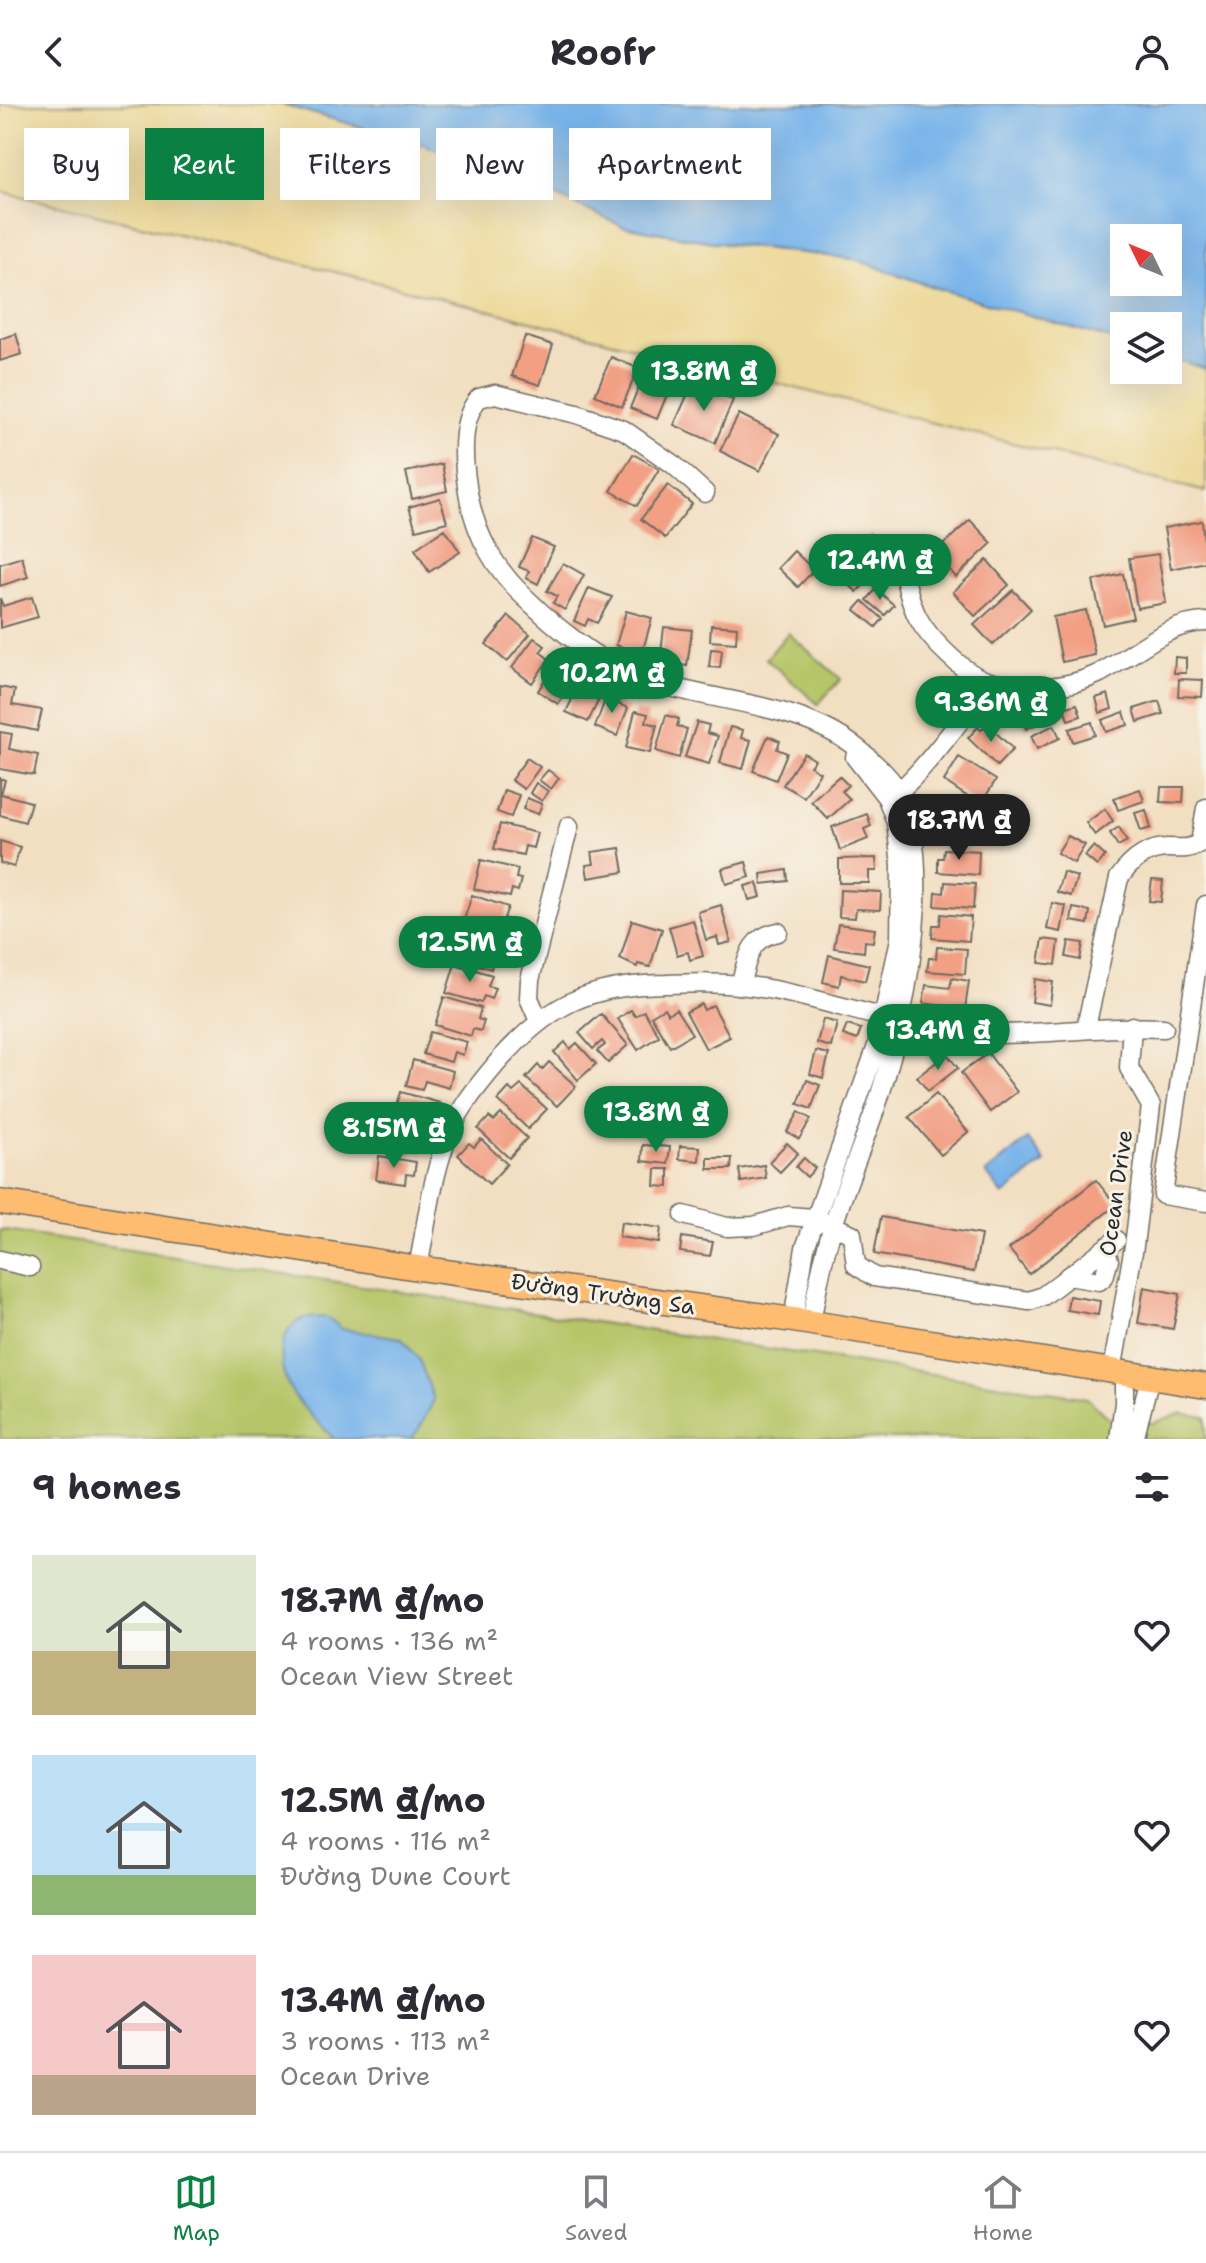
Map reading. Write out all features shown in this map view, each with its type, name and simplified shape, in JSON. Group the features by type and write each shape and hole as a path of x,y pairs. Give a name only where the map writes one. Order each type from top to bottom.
{"main road":[{"name":"Đường Trường Sa","path":"0,1202 418,1268 802,1321 1206,1386"}],"street":[{"path":"705,493 638,438 609,424 505,395 479,398 471,411 464,446 474,523 492,561 519,592 563,631 622,670 696,694 770,707 840,735 867,755 909,818 917,860 914,938 892,1021 879,1098 802,1321"},
{"path":"899,547 918,618 935,641 965,668 988,682 1060,686 1095,676 1149,645 1170,629 1192,622 1206,622"},
{"path":"894,795 972,707 988,682"},
{"path":"1086,1027 1119,878 1132,862 1149,851 1184,850 1200,843 1206,808"},
{"path":"539,1021 529,998 530,980 569,826"},
{"path":"1206,905 1163,1195 1206,1202"},
{"path":"740,985 754,943 765,934 778,932"},
{"path":"418,1268 438,1168 453,1123 469,1096 539,1021 587,994 651,984 740,985 835,1005 892,1021 993,1034 1086,1027 1164,1028"},
{"path":"802,1321 805,1248 814,1218 892,1021"},
{"name":"Ocean Drive","path":"1119,1439 1124,1403 1118,1372 1151,1106 1129,1068 1132,1026"},
{"path":"684,1215 727,1227 754,1226 788,1216 814,1218 852,1234 856,1265 874,1277 1029,1301 1043,1296 1110,1244"},
{"path":"0,1260 30,1267"},
{"path":"1134,1439 1150,1378"}],"green space":[{"path":"788,633 841,679 818,704 766,659"},
{"path":"0,1230 1087,1398 1108,1418 1153,1423 1181,1413 1206,1417 1206,1439 0,1439"}],"sand":[{"path":"0,104 280,104 364,128 280,128 280,200 420,200 420,144 436,149 436,200 553,200 553,194 622,226 724,244 854,259 939,289 1110,339 1110,384 1182,384 1182,361 1206,369 1206,492 377,282 37,200 129,200 129,128 24,128 24,197 0,191"}],"water":[{"path":"280,104 1206,104 1206,369 1182,361 1182,312 1110,312 1110,339 939,289 854,259 713,242 622,226 553,194 553,128 436,128 436,149 420,144 420,128 364,128"},
{"path":"1028,1139 1045,1162 1003,1195 986,1173"},
{"path":"327,1317 342,1329 401,1338 419,1359 434,1400 411,1439 334,1439 296,1398 284,1373 283,1342 293,1325 302,1319"}],"building":[{"path":"16,334 22,354 0,361 0,339"},
{"path":"525,336 553,345 540,385 512,376"},
{"path":"611,357 638,368 622,407 595,395"},
{"path":"646,369 673,380 657,419 630,408"},
{"path":"693,382 733,400 715,443 674,425"},
{"path":"739,414 779,434 760,471 720,451"},
{"path":"633,454 659,469 637,506 611,491"},
{"path":"442,464 447,491 412,499 406,472"},
{"path":"668,485 692,504 665,538 641,519"},
{"path":"440,498 447,522 416,530 409,507"},
{"path":"970,520 992,543 956,577 934,553"},
{"path":"1202,521 1206,562 1171,569 1164,528"},
{"path":"445,529 460,552 429,572 415,549"},
{"path":"870,534 892,553 857,592 836,573"},
{"path":"532,538 554,547 538,584 526,578 529,571 519,567"},
{"path":"794,551 814,570 798,587 778,568"},
{"path":"1158,554 1166,603 1137,608 1129,558"},
{"path":"22,557 28,577 0,586 0,564"},
{"path":"987,560 1009,585 975,616 953,592"},
{"path":"563,563 584,575 565,610 553,603 557,596 547,591"},
{"path":"1123,574 1133,618 1103,625 1093,581"},
{"path":"589,588 612,597 597,623 588,619 585,626 574,621"},
{"path":"876,589 894,605 885,615 867,600"},
{"path":"1013,590 1031,609 993,645 974,625"},
{"path":"32,597 38,617 0,628 0,598 3,606"},
{"path":"863,601 883,619 876,627 855,610"},
{"path":"1086,610 1095,655 1062,662 1053,617"},
{"path":"626,611 652,618 642,653 616,645"},
{"path":"509,616 530,634 507,662 486,644"},
{"path":"711,625 737,627 736,643 710,641"},
{"path":"664,627 692,630 687,666 660,662"},
{"path":"534,638 545,646 540,652 549,659 532,683 512,668"},
{"path":"711,649 722,650 720,668 709,667"},
{"path":"1175,657 1186,658 1186,673 1174,673"},
{"path":"557,659 569,666 564,673 574,679 558,704 538,691"},
{"path":"582,678 594,684 591,691 601,695 588,722 566,712"},
{"path":"1179,679 1203,680 1202,697 1178,696"},
{"path":"0,687 15,690 12,705 42,710 37,731 0,723"},
{"path":"608,692 620,697 618,704 628,708 617,736 595,727"},
{"path":"1108,694 1112,709 1100,713 1096,698"},
{"path":"1159,701 1163,714 1138,722 1134,709"},
{"path":"1077,704 1081,716 1068,720 1064,708"},
{"path":"1030,708 1037,724 1026,729 1018,713"},
{"path":"635,711 648,714 646,722 657,725 650,753 626,748"},
{"path":"1124,712 1128,725 1106,732 1102,720"},
{"path":"666,715 679,719 677,726 687,729 679,758 656,751"},
{"path":"697,722 709,725 707,733 718,736 709,764 685,757"},
{"path":"1092,722 1095,735 1073,742 1069,729"},
{"path":"987,724 1013,749 997,766 968,738 978,727 981,730"},
{"path":"1054,725 1060,738 1037,749 1031,736"},
{"path":"730,727 743,730 741,738 751,740 743,769 720,763"},
{"path":"0,732 12,734 9,749 38,755 34,775 0,769"},
{"path":"768,736 780,741 777,749 787,753 776,780 753,771"},
{"path":"804,753 815,760 810,766 820,772 804,797 783,785"},
{"path":"959,757 996,780 980,805 944,781"},
{"path":"527,758 540,767 524,789 511,780"},
{"path":"548,770 559,778 551,789 539,780"},
{"path":"839,776 848,785 842,791 850,799 828,819 811,801"},
{"path":"0,778 5,780 1,794 31,802 25,822 0,815"},
{"path":"536,783 548,791 542,801 530,793"},
{"path":"1161,787 1184,787 1183,803 1160,802"},
{"path":"1140,789 1144,801 1118,810 1114,798"},
{"path":"504,790 519,795 511,817 497,812"},
{"path":"527,798 542,804 538,814 523,809"},
{"path":"946,807 981,817 975,839 936,829 939,815 944,816"},
{"path":"1105,809 1113,821 1095,835 1086,823"},
{"path":"1146,810 1151,828 1141,831 1135,813"},
{"path":"867,814 871,826 864,829 868,839 840,850 832,827"},
{"path":"500,824 537,833 533,848 525,846 523,855 494,849"},
{"path":"1119,827 1127,841 1118,846 1110,833"},
{"path":"1068,836 1085,845 1074,863 1057,853"},
{"path":"0,841 20,847 14,867 0,863"},
{"path":"1094,846 1105,856 1097,866 1085,856"},
{"path":"620,848 624,872 588,878 586,865 594,864 592,852"},
{"path":"944,849 979,851 978,875 938,872 938,858 943,858"},
{"path":"876,858 877,871 869,871 869,883 839,883 839,859"},
{"path":"481,860 518,869 516,878 521,879 518,891 512,889 510,897 474,889"},
{"path":"746,862 750,877 726,884 722,869"},
{"path":"787,870 788,881 762,884 761,874"},
{"path":"1063,872 1077,877 1071,896 1057,892"},
{"path":"1152,880 1163,881 1161,902 1149,901"},
{"path":"945,882 975,884 973,909 935,906 936,892 944,893"},
{"path":"757,883 761,897 749,900 745,886"},
{"path":"840,890 881,892 880,910 856,909 855,918 839,917"},
{"path":"472,895 508,907 504,918 509,920 506,930 500,928 498,935 463,923"},
{"path":"1052,903 1066,906 1061,932 1047,929"},
{"path":"721,905 731,942 719,945 717,937 706,940 698,912"},
{"path":"1073,908 1090,911 1088,924 1071,921"},
{"path":"941,914 971,917 969,941 932,938 933,925 940,925"},
{"path":"632,920 662,929 650,967 638,964 637,967 620,959"},
{"path":"693,920 703,956 690,960 688,952 677,955 669,927"},
{"path":"838,924 875,929 873,942 865,941 864,952 834,948"},
{"path":"464,929 501,940 498,951 504,953 501,964 493,961 491,969 456,957"},
{"path":"1043,939 1059,941 1056,965 1039,963"},
{"path":"1069,941 1083,943 1080,960 1066,957"},
{"path":"937,947 967,949 965,974 927,971 929,958 936,958"},
{"path":"829,955 869,965 865,981 841,975 839,986 823,982"},
{"path":"455,964 492,975 488,986 495,988 491,999 484,996 481,1003 446,993"},
{"path":"952,978 969,981 965,1009 923,1003 926,985 950,988"},
{"path":"1035,979 1053,982 1050,1005 1032,1002"},
{"path":"444,997 481,1008 478,1019 484,1021 481,1031 473,1029 471,1036 435,1025"},
{"path":"701,1004 704,1010 713,1005 730,1037 706,1049 686,1012"},
{"path":"664,1008 668,1014 676,1009 692,1034 670,1047 651,1016"},
{"path":"631,1010 635,1016 644,1011 659,1036 638,1050 618,1019"},
{"path":"601,1014 628,1045 608,1063 597,1051 605,1045 602,1041 593,1049 579,1033"},
{"path":"823,1019 837,1023 831,1047 817,1043"},
{"path":"847,1025 861,1029 857,1040 843,1035"},
{"path":"430,1032 467,1042 463,1055 454,1052 451,1062 423,1054"},
{"path":"565,1042 570,1049 577,1043 596,1064 578,1080 554,1052"},
{"path":"816,1051 829,1054 823,1078 810,1074"},
{"path":"988,1053 1017,1092 990,1112 961,1073"},
{"path":"947,1054 958,1068 928,1091 917,1077"},
{"path":"413,1060 453,1071 449,1088 425,1081 422,1090 406,1086"},
{"path":"549,1062 576,1086 557,1106 526,1078 538,1065 542,1070"},
{"path":"807,1080 820,1085 811,1109 798,1104"},
{"path":"521,1085 547,1109 528,1129 498,1100 509,1088 513,1092"},
{"path":"401,1092 440,1103 436,1120 412,1113 409,1122 393,1118"},
{"path":"936,1094 968,1132 941,1155 909,1117"},
{"path":"799,1112 811,1119 799,1139 787,1132"},
{"path":"501,1114 527,1138 509,1158 478,1129 489,1117 494,1121"},
{"path":"388,1125 425,1131 423,1144 415,1143 414,1153 385,1149"},
{"path":"481,1139 507,1164 489,1184 458,1155 469,1143 474,1147"},
{"path":"787,1143 798,1153 780,1172 769,1162"},
{"path":"643,1145 670,1147 668,1164 642,1161"},
{"path":"680,1146 700,1147 699,1161 679,1159"},
{"path":"379,1156 416,1162 414,1175 406,1174 405,1184 376,1180"},
{"path":"708,1158 732,1158 731,1169 708,1169"},
{"path":"804,1158 815,1168 807,1177 796,1167"},
{"path":"764,1165 766,1178 741,1182 739,1169"},
{"path":"656,1169 669,1169 669,1187 655,1186"},
{"path":"1096,1180 1116,1205 1029,1274 1009,1249"},
{"path":"881,1217 981,1235 974,1272 874,1254"},
{"path":"621,1222 661,1228 659,1243 619,1237"},
{"path":"682,1237 713,1242 710,1256 680,1252"},
{"path":"1144,1287 1180,1294 1173,1329 1138,1323"},
{"path":"1069,1296 1100,1301 1098,1315 1067,1310"}]}
